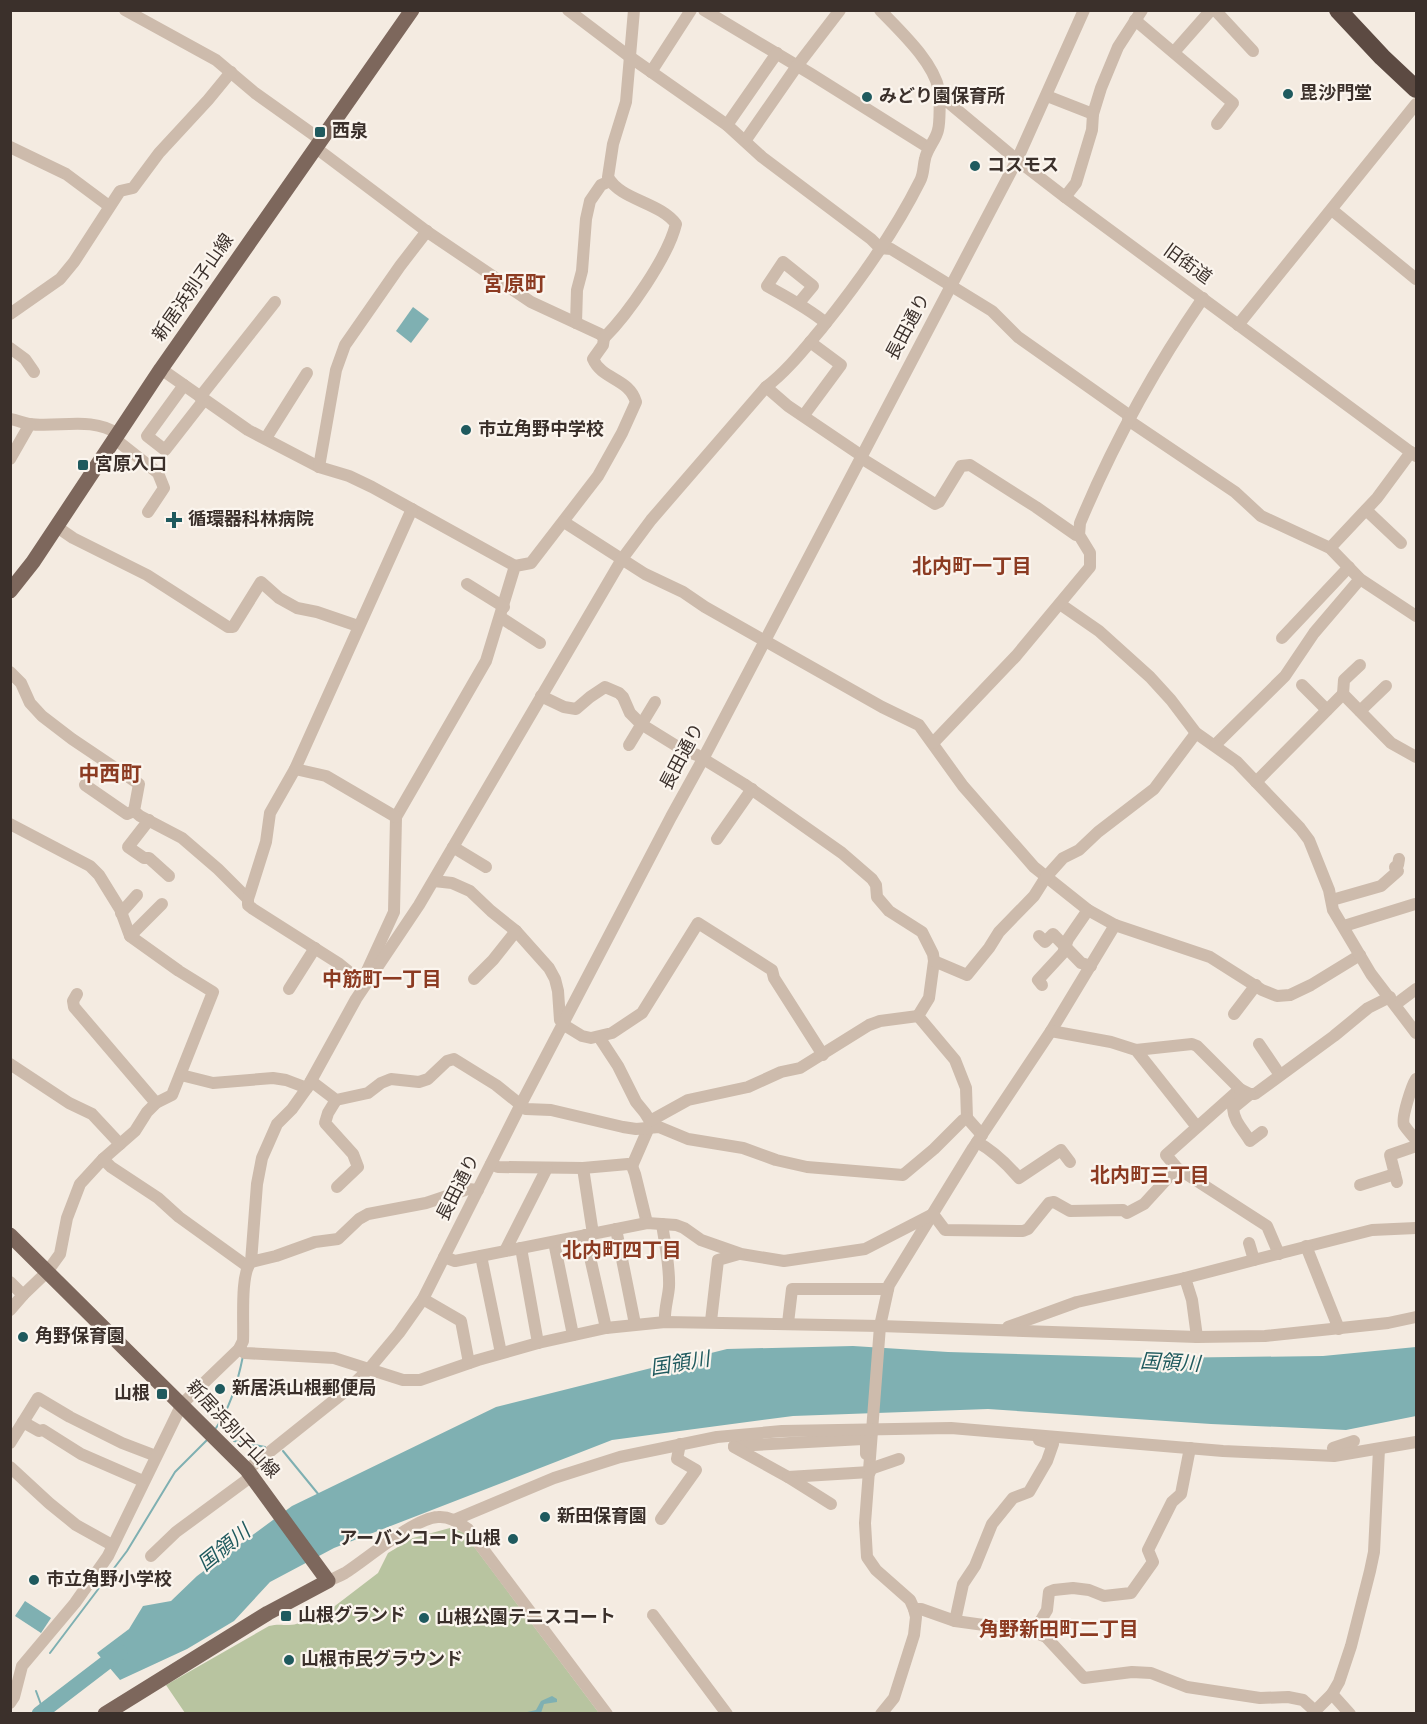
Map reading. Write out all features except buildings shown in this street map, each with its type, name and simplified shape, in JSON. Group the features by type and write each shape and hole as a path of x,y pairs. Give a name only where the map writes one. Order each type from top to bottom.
{"highway":[{"path":"1338,10 1416,89"}],"main road":[{"name":"新居浜別子山線","path":"10,591 57,527 161,369 412,10"},
{"name":"新居浜別子山線","path":"10,1235 251,1475 324,1575"},
{"path":"105,1713 268,1613 324,1575"}],"street":[{"path":"568,10 727,125 799,186 880,248 891,249 992,311 1018,337 1235,492 1262,516 1330,548 1360,579 1416,616"},
{"path":"161,369 248,430 319,467 365,483 515,566 531,563 598,476 636,402 633,391 596,367 593,359 603,345 604,339 664,254 676,224 654,206 618,189 608,177 613,144 626,102 634,10"},
{"path":"651,72 691,10"},
{"path":"704,10 929,148"},
{"path":"745,141 797,66 840,10"},
{"path":"363,983 379,967 434,881 622,559 651,520 766,387 782,375 856,285 899,219 921,179 925,158 938,130 940,99 934,74 880,10"},
{"name":"長田通り","path":"151,1556 176,1532 251,1475 347,1390 369,1369 399,1334 423,1299 520,1106 1017,160 1084,10"},
{"path":"126,11 216,60 427,231 531,302 600,334 604,339"},
{"path":"1174,52 1216,11 1253,51"},
{"path":"1065,197 1076,183 1092,130 1093,114 1101,88 1118,47 1138,15 1174,52 1233,103 1217,124"},
{"path":"727,125 777,53"},
{"path":"10,314 60,279 74,262 120,191 133,188 159,153 231,72"},
{"path":"1047,96 1093,114"},
{"name":"旧街道","path":"940,99 949,103 1065,197 1414,454"},
{"path":"1238,325 1416,105"},
{"path":"10,147 66,174 109,206"},
{"path":"576,323 577,290 582,271 590,201 601,185 610,181"},
{"path":"1332,210 1416,279"},
{"path":"319,467 336,370 345,345 427,231"},
{"path":"1079,535 1080,523 1129,418 1203,298"},
{"path":"184,385 147,436 165,450 275,302"},
{"path":"798,304 812,311 826,323"},
{"path":"804,415 841,365 810,342"},
{"path":"10,348 25,359 34,372"},
{"path":"266,438 307,373"},
{"path":"766,387 862,457 935,504 939,502 962,466 970,465 1079,535 1090,552 1090,567 1060,604 1010,663 933,743"},
{"path":"10,419 30,424 79,423 112,430 162,478 164,488 148,512"},
{"path":"10,459 30,424"},
{"path":"1330,548 1414,454"},
{"path":"363,983 338,963 253,909 248,905 248,899 266,842 270,813 295,769 412,509"},
{"path":"1366,510 1401,543"},
{"path":"564,522 645,574 674,586 705,607 882,707 919,725 963,786 1034,867 1088,910 1115,925 1210,957 1277,996 1290,995 1311,985 1360,955"},
{"path":"57,527 73,538 147,575 228,627 232,627 261,582 279,598 297,608 317,612 358,626"},
{"path":"10,1703 14,1697 22,1666 81,1595 108,1556 182,1404 238,1349 243,1341 244,1277 249,1264 262,1158 277,1124 292,1109 309,1084 375,958 394,912 396,817 486,661 515,566"},
{"path":"1282,638 1349,567"},
{"path":"1215,745 1285,676 1314,633 1360,579"},
{"path":"467,584 540,643"},
{"path":"1060,604 1099,631 1150,677 1196,733 1237,762 1309,840 1332,900 1333,910 1371,974 1416,1032"},
{"path":"1256,782 1343,694 1344,680 1360,664"},
{"path":"10,672 21,683 30,703 42,716 139,784 134,811"},
{"path":"1302,685 1327,710"},
{"path":"1360,711 1386,686"},
{"path":"541,696 564,707 576,709 594,693 608,687 623,697 630,714 640,724 752,789 833,846 872,879 876,885 877,897 889,911 922,932 933,954 929,998 918,1016"},
{"path":"1343,694 1391,743 1416,757"},
{"path":"629,745 640,724 656,702"},
{"path":"934,961 968,975 999,932 1034,896 1046,877 1063,858 1079,850 1098,832 1154,789 1196,733"},
{"path":"295,769 326,776 396,817"},
{"path":"85,785 127,814 134,811"},
{"path":"717,839 731,813 752,789"},
{"path":"134,811 182,838 248,899"},
{"path":"149,820 128,847 144,858 149,858 169,876"},
{"path":"10,824 90,866 99,875 121,913 130,936 213,992 172,1095 156,1103 147,1112 135,1131 103,1159 80,1184 68,1218 60,1254 47,1272 10,1310"},
{"path":"453,847 486,867"},
{"path":"1332,900 1381,886 1398,871 1395,867 1398,865 1398,859"},
{"path":"434,881 452,884 470,891 516,931 549,968 555,979 560,1020 582,1036 599,1037 612,1033 642,1013 698,923 772,970 774,978 822,1055"},
{"path":"121,913 137,895"},
{"path":"130,936 162,904"},
{"path":"1344,926 1415,904"},
{"path":"1042,985 1038,980 1064,953 1068,939 1088,910"},
{"path":"881,1713 894,1698 914,1635 916,1617 910,1600 876,1570 867,1557 865,1523 868,1472 874,1426 881,1328 888,1289 980,1138 1051,1031 1115,925"},
{"path":"474,979 516,931"},
{"path":"1039,936 1045,942 1053,934 1081,963 1091,966"},
{"path":"289,989 315,948"},
{"path":"1237,1015 1258,987"},
{"path":"1051,1031 1111,1042 1136,1050 1192,1044 1197,1046 1245,1092 1255,1094 1368,1008 1393,1001 1416,989"},
{"path":"77,994 73,1001 74,1007 156,1103"},
{"path":"181,1076 213,1083 280,1079 309,1084 336,1100 368,1093 391,1079 419,1082 428,1078 447,1060 454,1059 496,1085 526,1109 551,1110 623,1128 636,1129 650,1124 688,1100 748,1087 781,1072 800,1068 868,1025 880,1021 918,1016"},
{"path":"918,1016 955,1060 966,1088 967,1118 980,1138 1005,1161 1019,1178 1061,1150 1070,1162"},
{"path":"599,1037 650,1124 698,1142 743,1148 776,1160 807,1167 903,1175 967,1118"},
{"path":"1259,1044 1280,1075"},
{"path":"1136,1050 1197,1127"},
{"path":"10,1064 69,1103 92,1114 120,1144"},
{"path":"1416,1079 1403,1119 1404,1125 1416,1140"},
{"path":"1245,1092 1233,1108 1235,1122 1242,1124 1250,1141 1262,1132"},
{"path":"1245,1092 1197,1127 1166,1155 1177,1168 1267,1226 1280,1254"},
{"path":"336,1100 325,1123 349,1150 358,1167 337,1187"},
{"path":"647,1223 632,1166 650,1124"},
{"path":"1360,1184 1396,1178 1390,1155 1416,1146"},
{"path":"103,1159 111,1167 158,1198 179,1217 249,1264"},
{"path":"491,1164 498,1167 547,1168 628,1164 632,1166"},
{"path":"505,1251 547,1168"},
{"path":"583,1168 589,1235 606,1328"},
{"path":"933,1214 945,1230 1023,1231 1028,1229 1049,1203 1070,1211 1123,1210 1127,1213 1144,1204 1177,1168"},
{"path":"249,1264 296,1247 338,1239 359,1219 368,1214 426,1203 468,1189 478,1190"},
{"path":"444,1257 455,1261 647,1223 676,1225 701,1240 741,1254 783,1261 865,1249 933,1214"},
{"path":"662,1224 669,1276 665,1322"},
{"path":"1002,1330 1077,1302 1185,1278 1372,1230 1416,1228"},
{"path":"616,1229 635,1324"},
{"path":"554,1242 573,1335"},
{"path":"1249,1243 1254,1260"},
{"path":"1306,1246 1339,1329"},
{"path":"521,1248 538,1343"},
{"path":"711,1321 718,1260 741,1254"},
{"path":"481,1256 501,1353"},
{"path":"1185,1278 1192,1300 1197,1337"},
{"path":"10,1282 23,1295"},
{"path":"788,1323 792,1289 888,1289"},
{"path":"423,1299 461,1321 469,1363"},
{"path":"238,1349 245,1353 334,1358 403,1380 420,1380 538,1343 606,1328 665,1322 788,1323 881,1328 1197,1337 1265,1336 1388,1323 1416,1317"},
{"path":"10,1443 38,1398 122,1443 156,1456"},
{"path":"23,1422 39,1431 43,1430 81,1454 143,1481"},
{"path":"454,1520 554,1478 621,1457 717,1437 782,1431 874,1426 951,1428 1190,1448 1334,1456 1416,1442"},
{"path":"955,1621 963,1584 975,1566 992,1524 1013,1498 1029,1492 1047,1461 1053,1444 1030,1435"},
{"path":"717,1437 831,1504"},
{"path":"734,1446 863,1439 866,1441 868,1472"},
{"path":"1322,1455 1331,1449 1354,1442"},
{"path":"661,1520 696,1470 677,1459 680,1444"},
{"path":"1034,1632 1047,1610 1048,1592 1073,1588 1089,1590 1104,1596 1131,1593 1153,1562 1148,1550 1172,1502 1181,1494 1190,1448"},
{"path":"914,1609 921,1609 955,1621 1034,1632 1046,1637 1084,1678 1132,1672 1151,1673 1187,1687 1260,1698 1288,1697 1302,1700 1314,1712 1332,1694 1339,1682 1351,1646 1372,1562 1378,1449"},
{"path":"788,1477 868,1472 899,1459"},
{"path":"10,1467 76,1526 112,1545"},
{"path":"324,1575 342,1575 426,1519 438,1517 454,1520 468,1529 607,1713"},
{"path":"653,1615 727,1713"},
{"path":"1332,1694 1350,1713"}],"green space":[{"path":"450,1528 463,1532 599,1713 185,1713 166,1685 269,1626 314,1622 378,1573 388,1553 413,1538"}],"water":[{"path":"413,307 429,319 411,343 396,331"},
{"path":"853,1346 948,1352 1154,1358 1323,1356 1416,1347 1416,1416 1346,1430 1211,1424 988,1409 793,1416 612,1440 334,1548 270,1582 234,1621 187,1649 120,1680 97,1653 129,1629 143,1606 171,1601 197,1576 292,1506 496,1407 727,1349"},
{"path":"25,1601 51,1618 41,1633 15,1616"},
{"path":"552,1696 557,1699 557,1702 544,1704 541,1713 523,1713 536,1710 541,1701"}],"waterway":[{"path":"216,1428 233,1394 243,1356"},
{"path":"50,1653 127,1551 175,1472 207,1440"},
{"path":"234,1441 265,1447"},
{"path":"283,1451 319,1495"},
{"name":"国領川","path":"39,1714 120,1652"},
{"path":"36,1691 43,1710"}],"place":[{"name":"毘沙門堂","path":"1288,94"},
{"name":"みどり園保育所","path":"867,97"},
{"name":"西泉","path":"320,132"},
{"name":"コスモス","path":"975,166"},
{"name":"市立角野中学校","path":"466,430"},
{"name":"宮原入口","path":"83,465"},
{"name":"循環器科林病院","path":"174,520"},
{"name":"角野保育園","path":"23,1337"},
{"name":"新居浜山根郵便局","path":"220,1389"},
{"name":"山根","path":"162,1394"},
{"name":"新田保育園","path":"545,1517"},
{"name":"アーバンコート山根","path":"513,1539"},
{"name":"市立角野小学校","path":"34,1580"},
{"name":"山根グランド","path":"286,1616"},
{"name":"山根公園テニスコート","path":"424,1618"},
{"name":"山根市民グラウンド","path":"289,1660"}],"district":[{"name":"宮原町","path":"514,285"},
{"name":"北内町一丁目","path":"972,568"},
{"name":"中西町","path":"110,775"},
{"name":"中筋町一丁目","path":"382,981"},
{"name":"北内町三丁目","path":"1150,1177"},
{"name":"北内町四丁目","path":"622,1252"},
{"name":"角野新田町二丁目","path":"1059,1631"}]}
